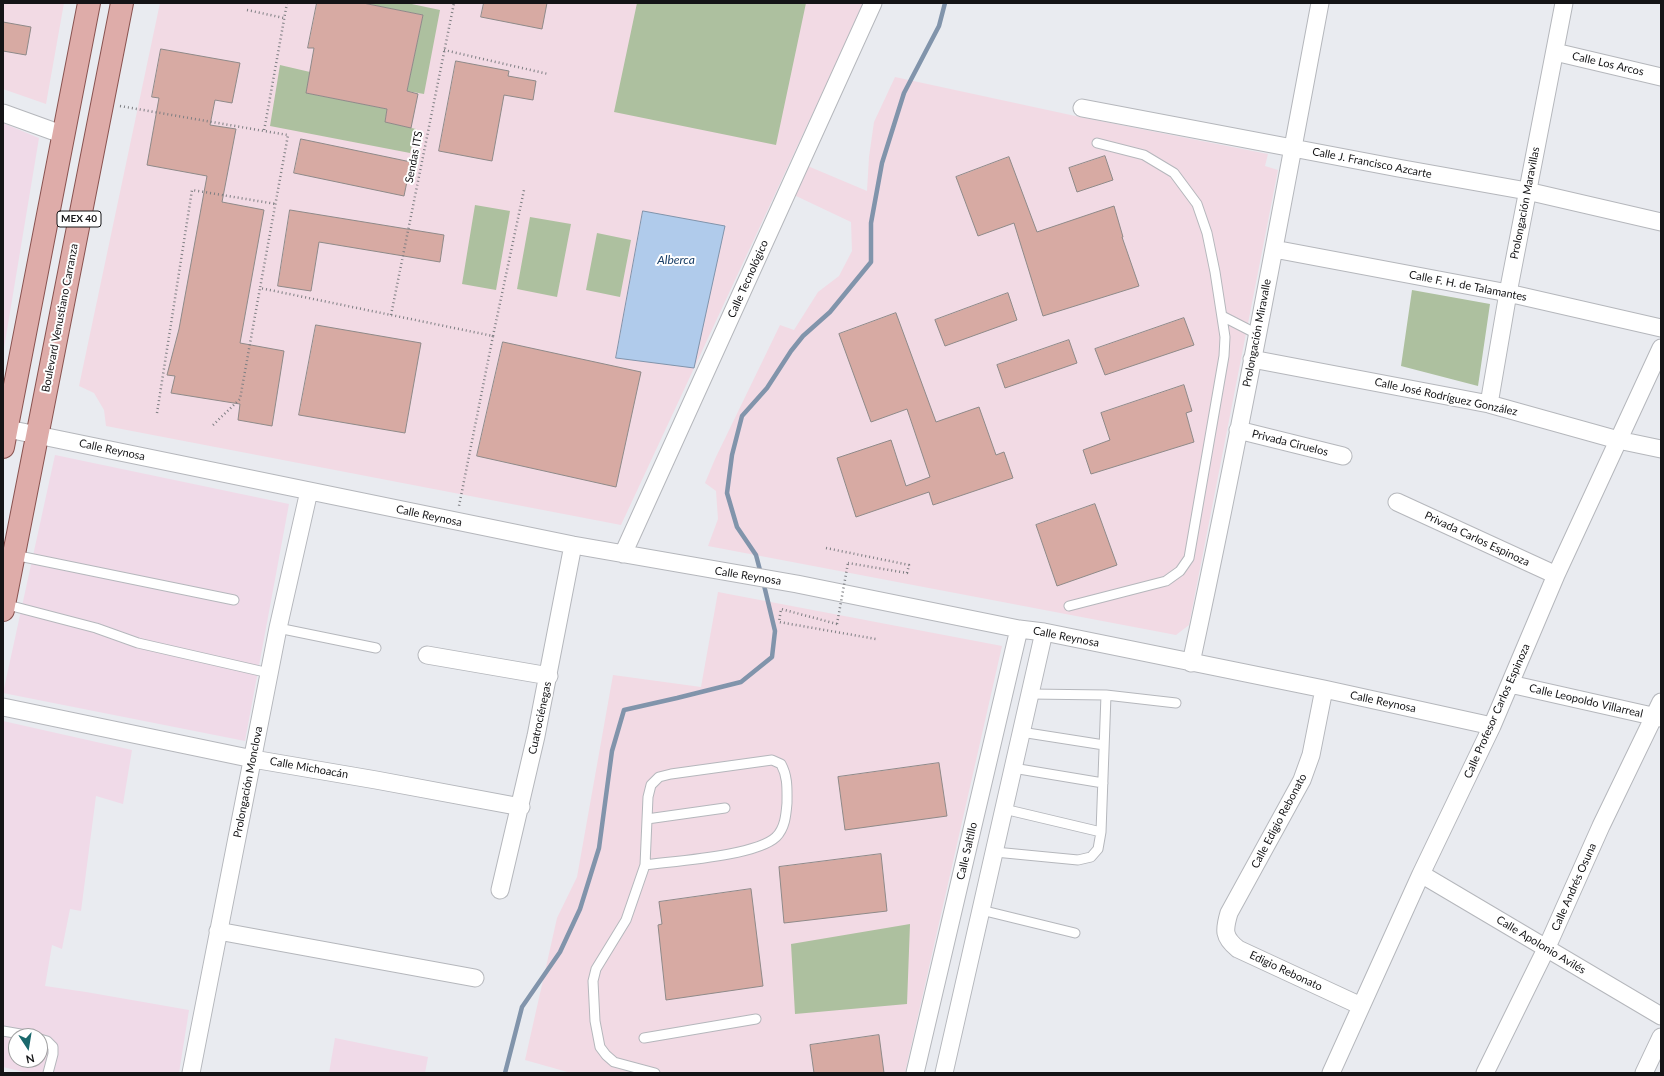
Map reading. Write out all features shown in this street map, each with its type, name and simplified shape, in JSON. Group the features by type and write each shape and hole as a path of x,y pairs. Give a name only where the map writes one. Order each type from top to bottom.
{"main road":[{"name":"MEX 40","path":"4,435 89,3"},
{"name":"Boulevard Venustiano Carranza","path":"4,607 36,434 122,3"}],"street":[{"name":"Calle Tecnológico","path":"623,554 873,3"},
{"name":"Prolongación Miravalle","path":"1191,663 1219,532 1320,3"},
{"name":"Prolongación Maravillas","path":"1489,404 1527,191 1564,3"},
{"name":"Calle Los Arcos","path":"1555,52 1661,77"},
{"name":"Calle J. Francisco Azcarte","path":"1082,108 1527,191 1661,222"},
{"path":"3,113 64,135"},
{"name":"Calle F. H. de Talamantes","path":"1274,249 1508,293 1661,328"},
{"name":"Calle Profesor Carlos Espinoza","path":"1331,1073 1421,874 1492,726 1556,575 1661,348"},
{"name":"Calle José Rodríguez González","path":"1252,359 1489,404 1618,440 1661,449"},
{"name":"Privada Ciruelos","path":"1238,430 1343,456"},
{"name":"Calle Reynosa","path":"4,435 36,434 573,545 797,584 1019,629 1044,632 1324,689 1492,726"},
{"name":"Prolongación Monclova","path":"191,1073 278,628 309,491"},
{"name":"Privada Carlos Espinoza","path":"1397,502 1556,575"},
{"name":"Cuatrociénegas","path":"500,890 521,807 573,545"},
{"name":"Calle Saltillo","path":"915,1073 1019,629"},
{"path":"944,1073 1044,632"},
{"path":"426,655 548,676"},
{"name":"Calle Leopoldo Villarreal","path":"1510,684 1659,712"},
{"name":"Calle Edigio Rebonato","path":"1226,924 1229,913 1302,780 1310,755 1324,689"},
{"name":"Calle Michoacán","path":"3,707 253,759 521,807"},
{"name":"Calle Andrés Osuna","path":"1485,1073 1547,948 1601,826 1659,712"},
{"name":"Calle Apolonio Avilés","path":"1421,874 1661,1016"},
{"name":"Edigio Rebonato","path":"1226,924 1225,934 1229,942 1238,949 1361,1006"},
{"path":"218,931 475,978"},
{"path":"1644,1073 1661,1037"}],"lane":[{"path":"1068,606 1166,581 1180,571 1189,558 1224,356 1225,337 1215,272 1207,233 1197,204 1174,173 1144,155 1097,143"},
{"path":"1222,316 1257,334"},
{"path":"14,555 234,600"},
{"path":"4,607 96,628 138,643 270,673"},
{"path":"278,628 376,648"},
{"path":"1030,694 1106,695 1176,703"},
{"path":"995,852 1078,860 1091,857 1098,848 1101,832 1106,695"},
{"path":"1021,732 1104,745"},
{"path":"644,865 734,853 759,846 775,838 782,828 786,814 786,773 781,764 772,760 671,774 659,778 652,785 648,797 644,865 626,920 596,968 593,981 595,1021 600,1047 614,1062 654,1073"},
{"path":"1013,768 1103,783"},
{"path":"647,819 725,808"},
{"path":"1004,810 1101,832"},
{"path":"981,910 1075,933"},
{"path":"644,1038 756,1019"},
{"path":"48,1042 53,1047 53,1054 48,1073"}],"path":[{"path":"264,130 287,3"},
{"name":"Sendas ITS","path":"391,315 454,3"},
{"path":"247,10 284,18"},
{"path":"444,50 548,74"},
{"path":"121,106 288,135 240,399 213,425"},
{"path":"157,413 192,190 276,204"},
{"path":"461,493 524,190"},
{"path":"260,288 493,336"},
{"path":"826,548 909,565 907,573 848,563 837,624 781,609 779,622 876,639"}],"shaded area":[{"path":"3,3 64,3 46,104 3,89"},
{"path":"160,3 864,3 621,525 106,426 104,410 94,393 79,386"},
{"path":"895,77 1080,117 1268,154 1265,166 1278,170 1189,625 1176,635 708,546 718,519 716,491 705,483 715,459 780,325 794,330 818,292 839,276 852,251 851,222 794,195 803,164 867,191 869,157 874,122"},
{"path":"3,123 39,138 3,354"},
{"path":"55,455 289,504 245,741 3,693"},
{"path":"718,592 1002,646 905,1073 571,1073 525,1060 557,918 577,877 613,675 701,687"},
{"path":"3,721 132,750 123,804 96,796 81,911 70,909 62,949 52,945 45,986 189,1010 179,1073 28,1073 3,1067"},
{"path":"335,1038 428,1057 425,1073 329,1073"}],"green space":[{"path":"363,3 407,3 440,10 424,94 407,91 423,15"},
{"path":"637,3 806,3 776,145 614,112"},
{"path":"280,65 310,72 306,93 387,109 385,122 416,129 410,153 270,126"},
{"path":"475,205 510,211 496,290 462,284"},
{"path":"530,217 571,224 557,297 517,289"},
{"path":"597,233 631,240 620,297 586,290"},
{"path":"1412,290 1490,304 1478,386 1401,366"},
{"path":"910,924 907,1004 795,1014 791,944"}],"water":[{"name":"Alberca","path":"643,211 725,226 694,368 616,358"}],"building":[{"path":"317,3 363,3 423,15 407,91 418,94 411,128 385,122 387,109 306,93 314,48 308,48"},
{"path":"484,3 547,3 542,29 481,17"},
{"path":"3,22 31,27 26,55 3,51"},
{"path":"161,49 240,63 232,103 215,100 210,125 236,129 222,202 264,210 240,343 284,351 272,426 238,420 240,404 171,393 175,376 167,375 179,329 207,176 147,165 159,98 152,97"},
{"path":"456,61 509,71 508,76 536,81 533,100 504,95 492,161 439,151"},
{"path":"301,139 411,162 404,196 294,173"},
{"path":"1105,156 1113,180 1077,192 1069,168"},
{"path":"1009,157 1037,232 1114,206 1122,237 1139,286 1043,316 1014,223 978,236 956,177"},
{"path":"290,210 444,235 440,262 319,242 311,291 278,286"},
{"path":"1008,293 1017,320 945,346 935,320"},
{"path":"896,313 936,422 979,407 996,455 1004,452 1013,478 933,505 929,492 856,517 837,458 891,440 906,486 930,477 907,409 871,422 839,334"},
{"path":"1184,318 1194,345 1105,375 1095,349"},
{"path":"316,325 421,343 405,433 299,415"},
{"path":"1069,340 1077,363 1005,388 997,365"},
{"path":"503,342 641,372 616,487 477,456"},
{"path":"1184,385 1192,411 1186,413 1194,442 1091,474 1083,450 1110,440 1101,413"},
{"path":"1095,504 1117,565 1057,586 1036,525"},
{"path":"939,763 947,816 845,830 838,777"},
{"path":"881,854 887,911 784,923 779,867"},
{"path":"751,889 763,986 666,1000 658,925 662,924 659,902"},
{"path":"879,1035 884,1073 814,1073 810,1045"}],"waterway":[{"path":"761,574 756,555 737,527 727,493 732,455 742,416 767,388 791,351 803,336 830,312 871,262 871,223 882,163 904,93 939,26 945,3"},
{"path":"505,1073 522,1007 560,952 580,909 599,848 612,751 624,710 741,682 772,657 775,631 763,581"}]}
